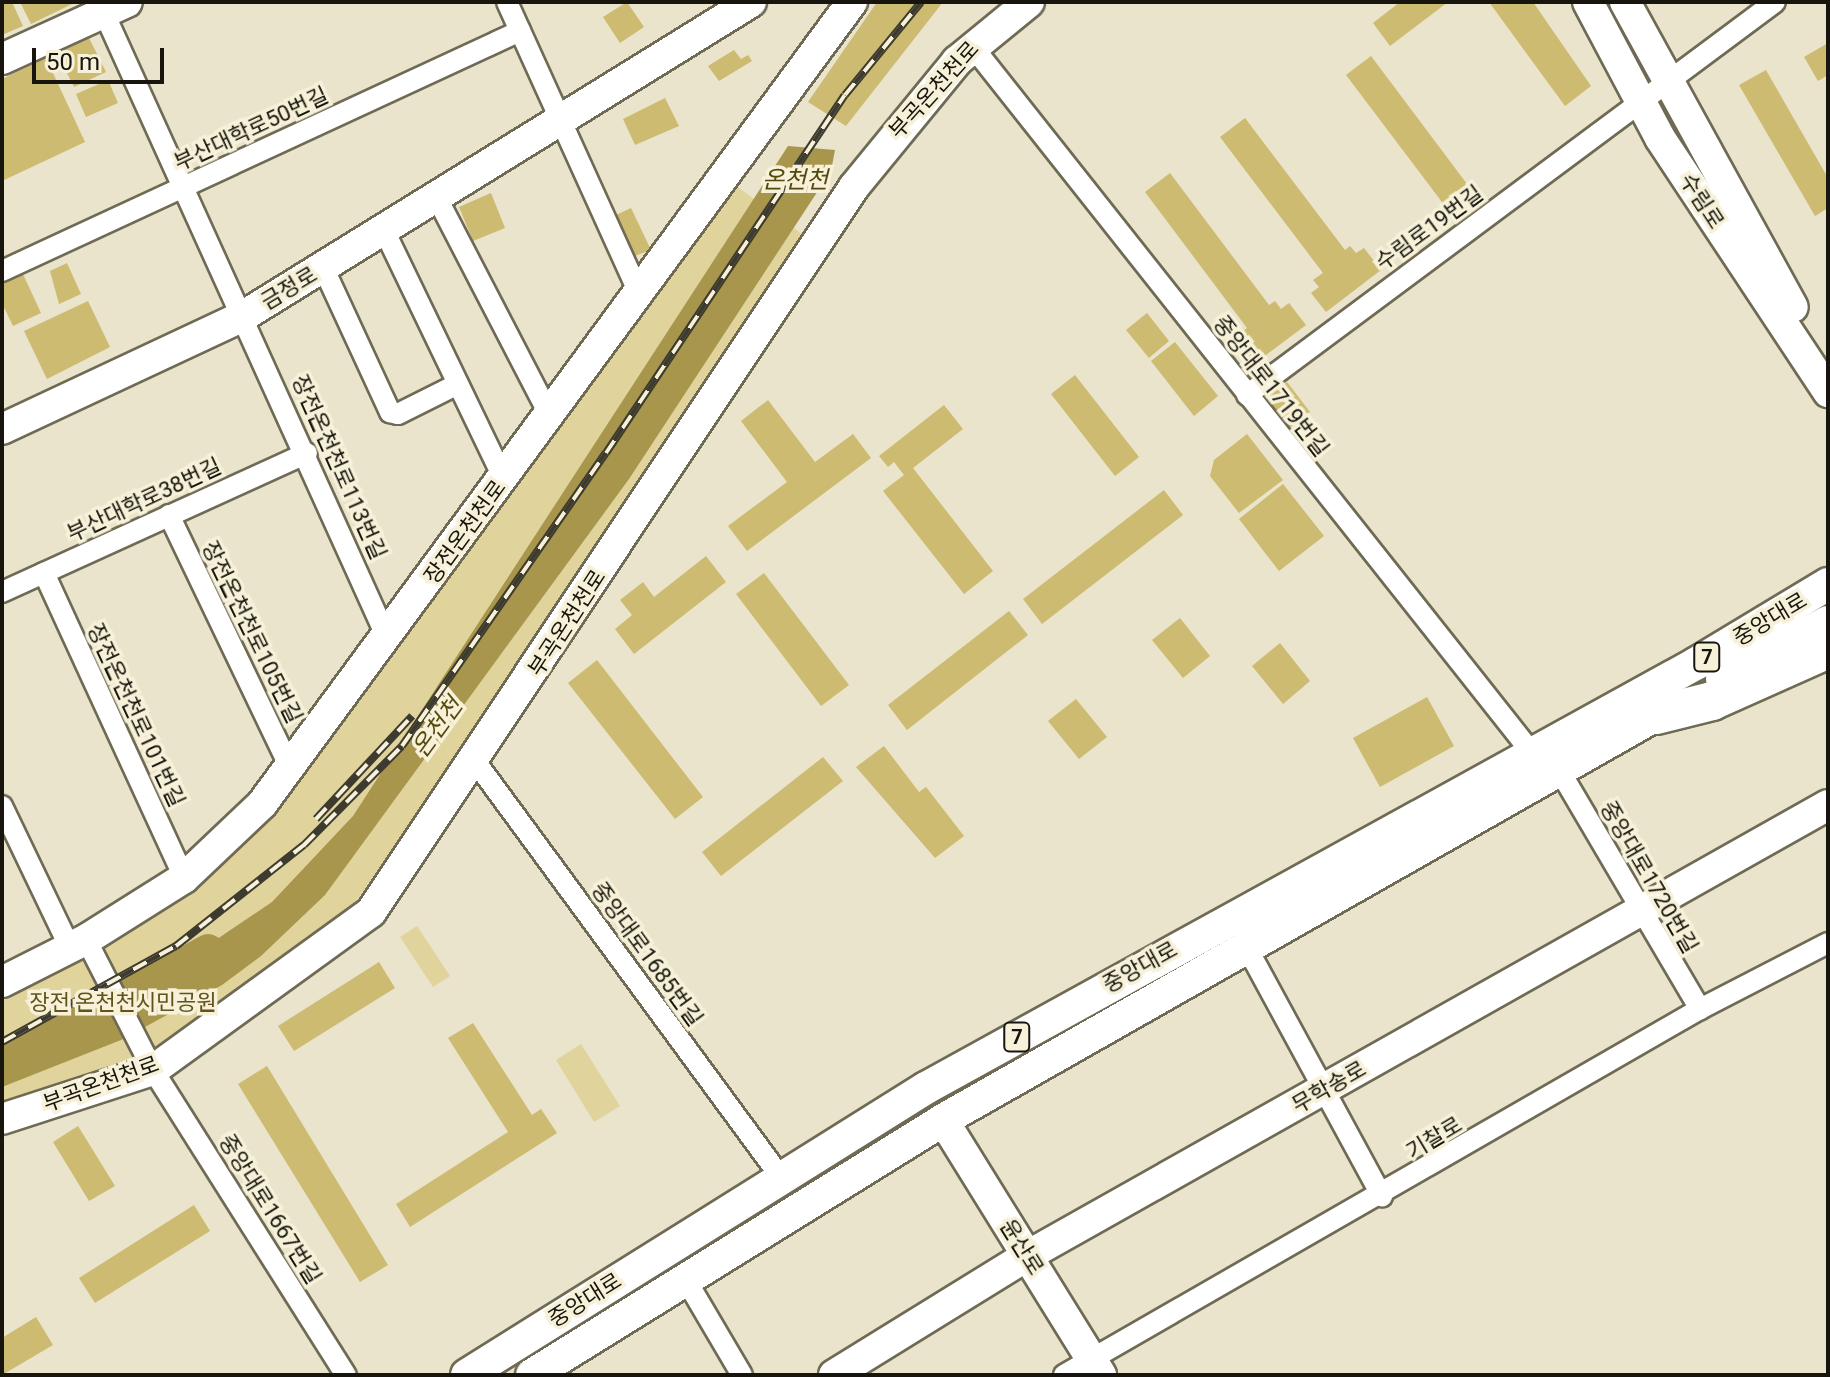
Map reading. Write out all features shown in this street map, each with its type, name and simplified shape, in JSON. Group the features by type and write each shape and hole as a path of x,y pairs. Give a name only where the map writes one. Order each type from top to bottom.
{"highway":[{"path":"1656,715 1712,701 1828,649"}],"main road":[{"name":"금정로","path":"2,429 245,315 751,2"},
{"name":"장전온천천로","path":"2,982 83,946 184,878 244,825 291,770 852,2"},
{"name":"부곡온천천로","path":"2,1119 153,1070 366,917 475,761 854,187 896,130 973,47 1029,2"},
{"name":"수림로","path":"1588,2 1640,102 1828,392"},
{"name":"수림로","path":"1625,2 1828,372"},
{"path":"2,59 110,5"},
{"name":"중앙대로","path":"532,1375 943,1120 1246,946 1828,584"},
{"name":"중앙대로","path":"467,1375 780,1176 1215,925 1545,761 1656,715 1828,622"},
{"name":"무학송로","path":"834,1375 1027,1256 1828,805"},
{"name":"윤산로","path":"943,1120 1096,1367"}],"street":[{"path":"507,2 639,293"},
{"name":"수림로19번길","path":"1247,395 1775,2"},
{"name":"장전온천천로113번길","path":"110,5 183,187 245,315 387,638"},
{"name":"부산대학로50번길","path":"2,271 520,31"},
{"name":"중앙대로1719번길","path":"973,47 1247,395 1545,761"},
{"path":"437,198 550,416"},
{"path":"384,230 504,479"},
{"path":"323,267 390,412 398,414 458,384"},
{"name":"부산대학로38번길","path":"2,592 307,453"},
{"name":"장전온천천로105번길","path":"169,515 291,770"},
{"name":"장전온천천로101번길","path":"44,573 184,878"},
{"path":"1770,673 1828,661"},
{"name":"중앙대로1685번길","path":"475,761 780,1176"},
{"name":"중앙대로1720번길","path":"1545,761 1700,1009"},
{"name":"중앙대로1667번길","path":"2,806 153,1070 346,1375"},
{"name":"기찰로","path":"1064,1375 1096,1367 1700,1009 1828,943"},
{"path":"1246,946 1382,1197"},
{"path":"686,1280 742,1375"}],"green space":[{"name":"장전 온천천시민공원","path":"731,182 802,234 809,245 350,910 159,1055 2,1114 2,995 196,884 255,835 407,636"},
{"path":"417,926 450,976 433,987 400,937"},
{"path":"581,1044 620,1106 594,1122 556,1060"}],"water":[{"name":"온천천","path":"788,146 835,150 831,171 629,479 325,895 261,956 222,985 121,1040 2,1087 2,1058 78,1033 272,902 353,816"}],"building":[{"path":"2,2 12,2 23,26 2,35"},
{"path":"20,2 76,2 31,24"},
{"path":"627,2 644,27 620,43 603,17"},
{"path":"877,2 943,2 846,126 808,102"},
{"path":"1400,2 1448,2 1390,46 1373,23"},
{"path":"1489,2 1533,2 1591,86 1565,106"},
{"path":"89,38 106,72 74,87 57,53"},
{"path":"1828,43 1828,75 1818,81 1804,57"},
{"path":"734,50 741,59 748,55 752,61 719,81 708,66"},
{"path":"1371,56 1473,192 1448,210 1346,75"},
{"path":"46,58 85,142 2,181 2,79"},
{"path":"1766,70 1828,178 1828,208 1815,216 1739,85"},
{"path":"108,80 118,103 86,117 76,94"},
{"path":"665,98 679,126 635,145 623,119"},
{"path":"1245,118 1345,250 1350,246 1356,253 1364,248 1381,270 1326,312 1311,293 1319,287 1313,280 1323,273 1220,137"},
{"path":"1170,173 1269,305 1275,301 1281,309 1289,303 1306,325 1250,367 1236,348 1243,342 1238,335 1247,328 1145,192"},
{"path":"491,193 505,228 473,241 459,207"},
{"path":"631,208 651,250 632,257 614,216"},
{"path":"67,263 81,294 59,304 50,271"},
{"path":"22,272 41,313 13,326 2,303 2,282"},
{"path":"88,301 110,347 47,379 24,331"},
{"path":"1147,313 1169,341 1149,358 1126,330"},
{"path":"1175,342 1218,396 1194,416 1151,361"},
{"path":"1075,375 1139,457 1115,476 1051,394"},
{"path":"1287,382 1310,412 1286,431 1267,406 1270,394"},
{"path":"768,400 815,462 853,434 871,458 747,551 728,526 787,482 741,421"},
{"path":"944,405 963,429 913,468 993,571 964,594 883,491 904,475 894,462 888,467 879,456"},
{"path":"1247,434 1283,480 1239,513 1210,476 1214,460"},
{"path":"1283,484 1324,536 1279,571 1239,519"},
{"path":"1164,490 1183,515 1042,624 1023,599"},
{"path":"706,556 726,582 634,654 615,629 632,615 620,600 643,582 654,597"},
{"path":"764,573 849,685 821,706 736,594"},
{"path":"1009,611 1028,635 907,730 888,705"},
{"path":"1180,618 1210,656 1183,678 1152,640"},
{"path":"1280,643 1310,681 1283,704 1252,666"},
{"path":"597,660 703,797 675,819 568,683"},
{"path":"1427,697 1454,746 1380,787 1353,738"},
{"path":"1076,699 1107,737 1079,759 1048,721"},
{"path":"884,746 919,792 926,787 964,836 935,858 856,767"},
{"path":"823,757 843,781 721,876 702,852"},
{"path":"379,962 395,988 294,1051 278,1026"},
{"path":"473,1023 532,1115 541,1109 557,1133 410,1227 396,1204 508,1132 448,1038"},
{"path":"267,1066 388,1265 360,1282 238,1084"},
{"path":"78,1126 115,1186 89,1201 53,1142"},
{"path":"194,1205 210,1231 95,1303 79,1278"},
{"path":"36,1317 53,1345 2,1375 2,1338"}],"waterway":[{"name":"온천천","path":"2,1063 208,950"}],"railway":[{"path":"2,1042 176,946 304,845 402,746 606,453 845,95 921,2"},
{"path":"316,819 412,716"}]}
